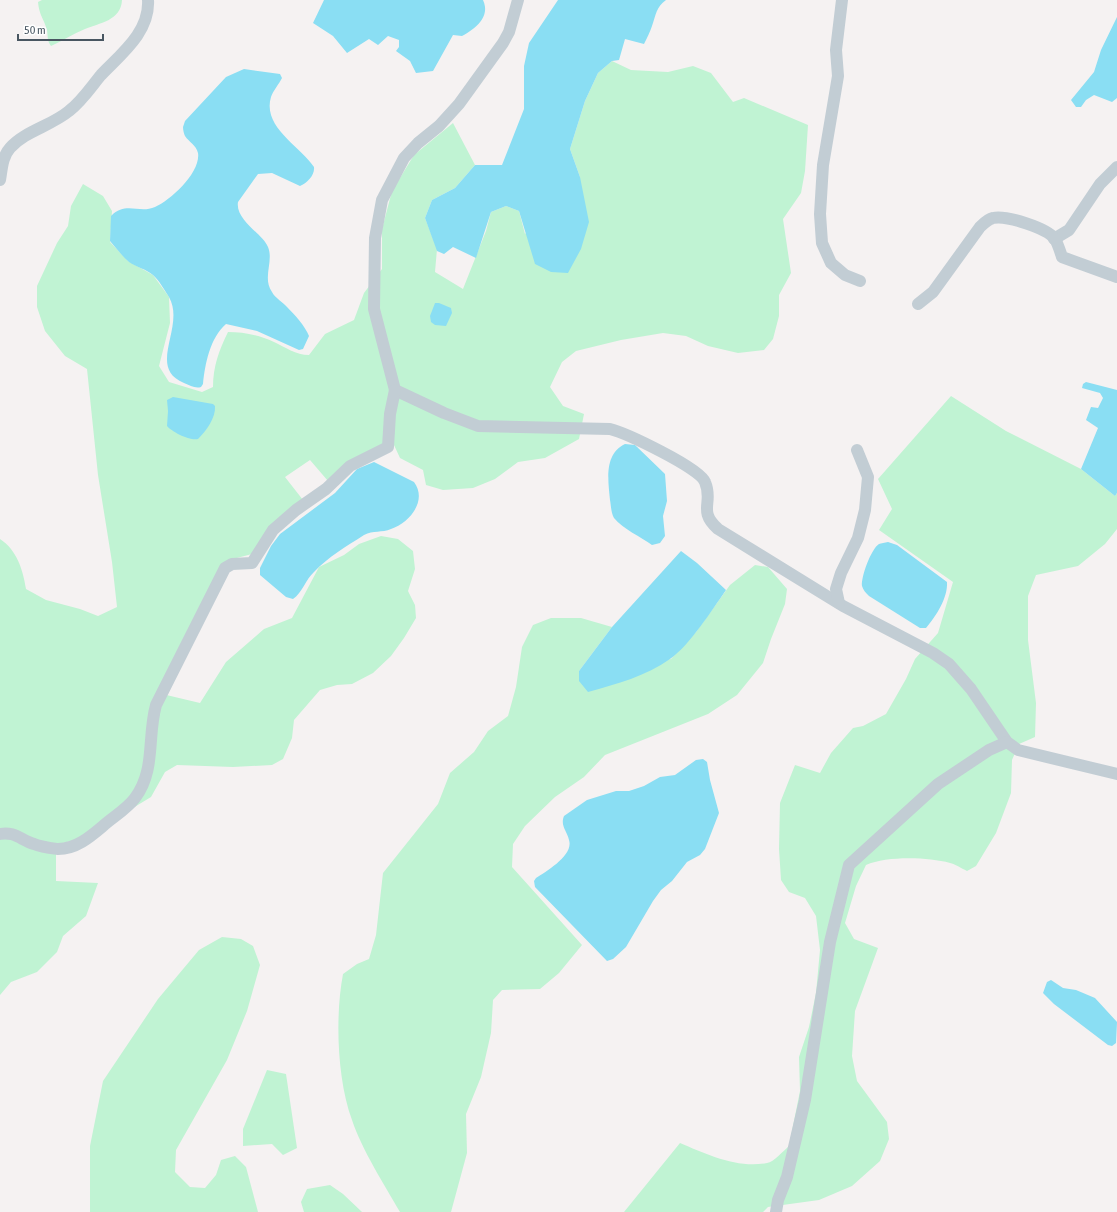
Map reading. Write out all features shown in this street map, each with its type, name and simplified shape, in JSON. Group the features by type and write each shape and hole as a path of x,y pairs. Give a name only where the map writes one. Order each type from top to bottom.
{"street":[{"path":"0,180 2,159 9,149 16,142 69,112 102,74 116,62 134,40 142,26 148,12 148,0"},
{"path":"0,834 14,834 27,842 43,847 60,849 72,846 88,840 135,799 145,782 149,769 152,718 156,705 225,568 232,564 252,563 273,530 326,489 350,466 388,447 390,414 395,390 374,309 375,238 382,200 404,158 418,143 439,126 459,104 503,43 509,32 518,0"},
{"path":"842,0 836,50 838,76 823,165 820,214 822,243 831,263 845,275 860,281"},
{"path":"1054,238 1069,230 1100,184 1117,166"},
{"path":"918,304 933,292 967,244 989,219 1007,218 1027,224 1054,238 1062,257 1117,277"},
{"path":"395,390 444,413 478,426 610,429 630,435 696,472 705,480 708,489 707,516 710,522 718,530 839,603 933,653 949,664 971,690 1007,742 1018,750 1117,774"},
{"path":"839,603 836,588 858,538 865,510 868,477 857,450"},
{"path":"776,1212 778,1200 787,1177 805,1100 830,942 849,865 938,784 989,750 1007,742"}],"green space":[{"path":"42,0 122,0 121,7 114,17 51,46 48,40 47,30 40,14 38,2"},
{"path":"612,61 631,70 668,72 693,66 711,73 733,102 744,98 808,125 805,171 801,193 783,219 791,273 779,295 779,316 773,339 764,350 738,353 708,346 686,336 663,333 621,340 576,351 562,362 550,387 563,406 584,414 579,439 545,458 518,462 495,479 473,488 443,490 426,485 423,470 400,458 394,445 384,444 328,481 310,460 285,477 303,500 252,554 233,559 158,693 200,703 226,662 264,629 292,618 319,567 344,555 359,544 381,536 398,539 413,551 415,569 408,591 415,605 416,618 391,656 373,673 352,684 337,685 320,690 294,720 292,738 283,759 272,765 233,767 177,765 165,772 151,797 85,837 56,845 56,881 98,883 86,916 63,936 57,952 37,972 11,982 0,995 0,539 15,555 21,568 26,589 46,600 80,609 98,616 117,607 112,562 98,475 87,369 65,356 45,331 37,307 37,286 57,243 68,226 71,206 83,184 103,196 112,211 110,242 128,261 153,275 169,297 170,323 159,366 169,382 202,392 213,387 217,359 228,332 245,333 257,336 295,352 309,355 325,334 354,320 364,293 382,269 382,229 392,191 414,155 453,123 475,165 455,188 432,200 425,218 437,249 435,272 463,289 486,231 491,212 506,206 519,211 525,234 580,177 570,149 585,101 598,73"},
{"path":"951,396 1006,431 1081,469 1115,496 1117,493 1117,529 1105,544 1078,566 1036,575 1028,596 1028,640 1036,703 1035,737 1019,744 1012,760 1011,793 996,833 976,866 967,871 956,865 941,861 907,858 885,860 866,865 856,886 845,923 854,939 878,948 855,1011 852,1056 857,1081 887,1122 889,1139 880,1161 852,1186 819,1200 768,1207 763,1212 624,1212 680,1143 700,1152 745,1164 767,1163 773,1161 789,1146 800,1091 799,1057 809,1027 816,993 820,950 816,916 805,898 789,892 781,880 779,849 780,803 795,765 820,773 831,753 853,728 863,726 886,714 906,679 915,659 938,633 953,582 879,530 892,509 878,479"},
{"path":"755,565 768,567 787,589 785,604 763,663 737,695 708,714 605,755 584,777 555,797 525,826 513,844 512,867 582,945 559,973 540,989 502,990 493,1000 491,1033 481,1077 466,1114 467,1153 451,1212 400,1212 367,1155 352,1120 347,1104 340,1067 338,1028 340,991 343,974 357,964 369,959 376,935 383,873 438,804 450,773 474,752 488,731 508,716 516,687 522,647 533,625 551,618 581,618 612,627 579,671 671,659 696,632 730,585"},
{"path":"222,937 241,939 253,946 260,965 247,1011 227,1060 176,1150 175,1172 190,1187 205,1188 216,1175 221,1160 235,1156 246,1167 258,1212 90,1212 90,1146 103,1081 158,999 199,950"},
{"path":"267,1070 286,1074 297,1148 283,1155 272,1144 243,1146 243,1129"},
{"path":"330,1185 343,1194 362,1212 304,1212 301,1202 307,1189"}],"water":[{"path":"324,0 483,0 485,12 480,22 472,30 462,36 453,35 433,71 416,73 410,61 396,51 399,47 399,40 388,36 378,45 369,39 347,53 333,36 313,23"},
{"path":"558,0 666,0 658,8 644,44 625,39 619,60 612,61 598,73 585,101 570,149 580,177 589,222 581,249 568,273 551,272 535,264 519,211 506,206 491,212 476,258 453,247 444,254 437,251 425,218 432,200 455,188 475,165 502,165 524,109 524,66 529,43"},
{"path":"1117,17 1117,98 1112,102 1094,95 1086,100 1081,107 1076,107 1071,100 1094,72 1101,50"},
{"path":"244,69 280,74 282,78 271,97 270,108 272,118 277,127 314,167 310,178 300,186 272,173 258,174 238,202 238,209 245,221 261,237 268,247 270,258 268,275 269,287 275,296 305,328 309,336 303,349 299,350 257,331 226,324 220,330 212,344 205,368 203,384 201,387 197,388 184,383 173,376 168,367 167,357 173,321 173,309 169,297 153,275 129,262 121,255 110,241 111,216 122,209 149,209 155,207 169,198 184,184 190,177 198,160 196,148 183,131 185,121 226,77"},
{"path":"435,303 451,308 452,313 446,326 435,325 431,322 430,316"},
{"path":"1086,382 1117,390 1117,493 1115,496 1081,469 1098,428 1086,420 1091,407 1098,408 1103,398 1100,393 1082,388 1083,384"},
{"path":"173,397 213,404 215,406 212,420 198,439 190,439 181,436 167,426 167,400"},
{"path":"625,444 635,445 665,474 667,501 663,516 665,536 660,543 652,545 622,526 613,516 608,476 610,461 618,448"},
{"path":"374,462 414,482 418,489 419,497 418,504 410,517 398,526 388,530 367,533 325,561 314,572 293,599 286,597 260,575 260,568 271,546 280,534 335,493 357,469"},
{"path":"888,542 897,545 947,582 946,594 934,618 926,628 920,628 869,596 862,587 865,570 873,551 879,544"},
{"path":"681,551 697,563 726,590 693,636 678,653 670,659 641,675 620,683 588,692 579,681 579,671 612,627"},
{"path":"703,759 707,762 710,780 719,813 705,849 700,855 687,862 672,881 661,890 626,947 613,959 607,961 535,887 534,881 536,878 564,857 568,851 569,840 563,826 564,816 587,800 616,791 629,791 644,786 660,777 675,775 696,760"},
{"path":"1051,980 1063,988 1076,990 1095,998 1117,1022 1116,1043 1112,1046 1108,1045 1054,1004 1043,993 1047,982"}]}
